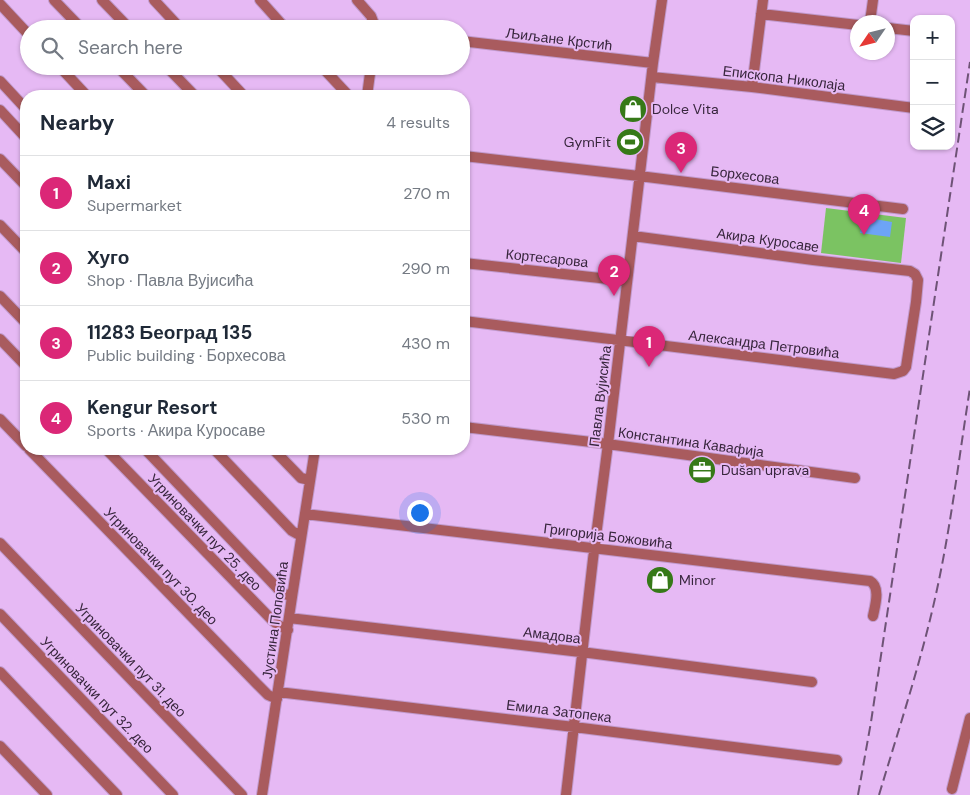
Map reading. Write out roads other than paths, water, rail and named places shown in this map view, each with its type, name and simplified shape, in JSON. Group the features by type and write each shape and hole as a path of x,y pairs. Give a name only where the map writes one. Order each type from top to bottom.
{"street":[{"path":"54,0 73,20"},
{"path":"102,0 121,20"},
{"path":"154,0 173,20"},
{"path":"260,0 278,20"},
{"path":"356,0 372,20"},
{"name":"Павла Вујисића","path":"566,795 639,176 662,0"},
{"path":"752,88 763,0"},
{"path":"871,15 873,0"},
{"path":"0,4 20,25"},
{"path":"761,14 850,24"},
{"path":"895,29 910,31"},
{"name":"Љиљане Крстић","path":"470,42 653,63"},
{"path":"67,75 81,90"},
{"path":"126,75 140,90"},
{"path":"175,75 189,90"},
{"path":"224,75 238,90"},
{"path":"329,75 343,90"},
{"path":"368,90 370,75"},
{"name":"Епископа Николаја","path":"652,77 910,108"},
{"path":"0,81 20,103"},
{"path":"0,110 20,132"},
{"name":"Борхесова","path":"470,157 903,209"},
{"path":"0,159 20,180"},
{"path":"0,225 20,246"},
{"name":"Акира Куросаве","path":"633,236 813,260 901,269"},
{"name":"Кортесарова","path":"470,264 627,281"},
{"name":"Александра Петровића","path":"470,322 894,374 903,371 906,367 918,280 915,274 901,269"},
{"path":"0,296 20,317"},
{"path":"0,339 20,360"},
{"name":"Угриновачки пут 30. део","path":"0,419 20,440"},
{"name":"Константина Кавафија","path":"470,428 608,444 855,478"},
{"name":"Угриновачки пут 30. део","path":"34,455 268,695 277,696"},
{"name":"Угриновачки пут 25. део","path":"112,455 272,620 288,630"},
{"path":"151,455 281,592 292,597"},
{"path":"220,455 292,531 301,536"},
{"path":"279,455 301,478 310,480"},
{"name":"Јустина Поповића","path":"262,795 314,455"},
{"name":"Григорија Божовића","path":"305,514 870,581 876,589 873,616"},
{"name":"Угриновачки пут 31. део","path":"0,543 242,795"},
{"name":"Угриновачки пут 32. део","path":"0,614 174,795"},
{"name":"Амадова","path":"289,618 812,682"},
{"path":"0,672 117,795"},
{"name":"Емила Затопека","path":"277,696 574,727 836,760"},
{"path":"952,788 970,718"},
{"path":"0,746 47,795"}],"water":[{"path":"863,217 892,222 890,237 860,233"}],"railway":[{"path":"858,795 871,722 970,62"},
{"path":"879,795 917,670 936,594 970,388"}],"place":[{"name":"Dolce Vita","path":"633,109"},
{"name":"GymFit","path":"630,142"},
{"name":"11283 Београд 135","path":"681,173"},
{"name":"Kengur Resort","path":"864,235"},
{"name":"Хуго","path":"614,296"},
{"name":"Maxi","path":"649,367"},
{"name":"Dušan uprava","path":"702,470"},
{"name":"Minor","path":"660,580"}]}
